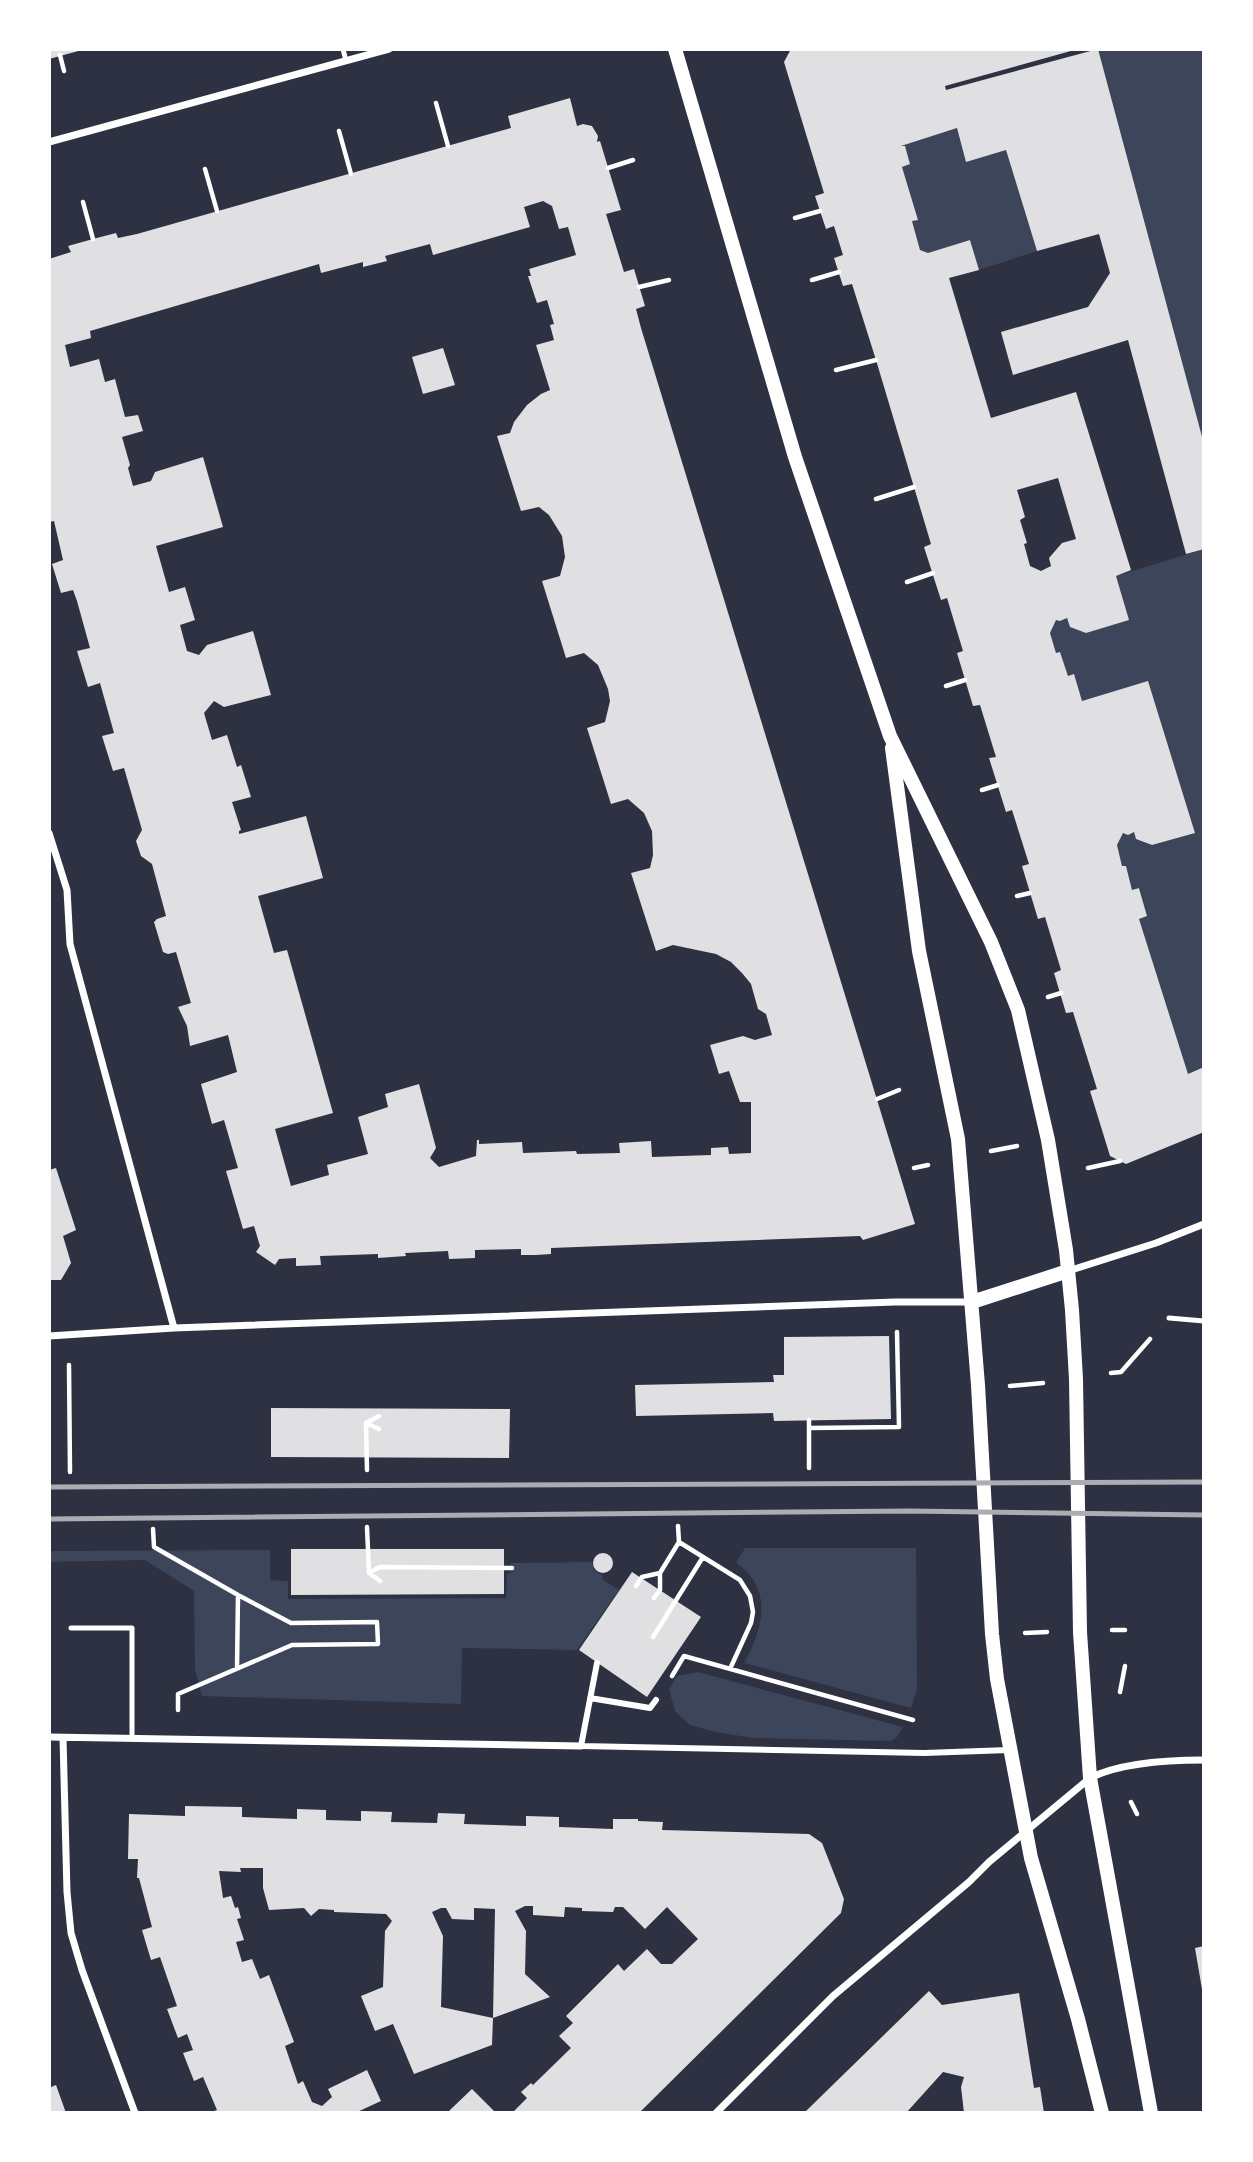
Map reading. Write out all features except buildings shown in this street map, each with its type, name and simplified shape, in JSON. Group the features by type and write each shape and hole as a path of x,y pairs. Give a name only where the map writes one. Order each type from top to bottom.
{"main road":[{"path":"675,49 795,457 890,736 991,942 1018,1010 1048,1140 1068,1271 1076,1378 1080,1632 1090,1779 1151,2113"},
{"path":"890,736 919,951 958,1139 978,1385 997,1679 1026,1833 1078,2019 1101,2113"},
{"path":"972,1302 1068,1271"}],"street":[{"path":"49,142 389,49"},
{"path":"49,833 67,890 70,944 174,1328"},
{"path":"1068,1271 1156,1243 1204,1224"},
{"path":"49,1336 174,1328 868,1303 972,1302"},
{"path":"581,1746 597,1663"},
{"path":"590,1698 650,1708 656,1700"},
{"path":"49,1737 924,1754 1011,1750"},
{"path":"64,1738 67,1892 71,1933 135,2113"},
{"path":"716,2113 832,1996 1090,1779 1101,1773 1143,1764 1204,1760"}],"lane":[{"path":"343,49 346,61"},
{"path":"1169,1318 1204,1321"},
{"path":"71,1628 132,1628 132,1738"}],"path":[{"path":"60,55 64,71"},
{"path":"436,103 448,146"},
{"path":"338,131 351,174"},
{"path":"608,168 633,160"},
{"path":"205,169 217,211"},
{"path":"83,202 93,239"},
{"path":"795,218 820,211"},
{"path":"811,280 839,272"},
{"path":"639,287 669,279"},
{"path":"836,370 876,360"},
{"path":"876,499 914,487"},
{"path":"907,582 933,573"},
{"path":"946,686 965,680"},
{"path":"982,790 998,785"},
{"path":"1017,896 1030,893"},
{"path":"1045,998 1060,993"},
{"path":"877,1099 899,1090"},
{"path":"914,1168 1048,1140"},
{"path":"1088,1168 1119,1161"},
{"path":"1109,1374 1121,1372 1169,1318"},
{"path":"809,1428 899,1427 896,1328"},
{"path":"69,1382 70,1472"},
{"path":"998,1387 1052,1382"},
{"path":"366,1423 379,1416"},
{"path":"809,1420 809,1468"},
{"path":"366,1423 379,1429"},
{"path":"366,1423 367,1470"},
{"path":"654,1598 660,1590 660,1573 679,1542 678,1526"},
{"path":"367,1527 369,1573"},
{"path":"153,1529 154,1548 291,1623 377,1622 378,1644 292,1645 178,1694"},
{"path":"679,1542 740,1580 748,1590 752,1603 751,1623 730,1669"},
{"path":"653,1637 703,1557"},
{"path":"369,1573 380,1567 512,1568"},
{"path":"369,1573 380,1581"},
{"path":"636,1586 642,1577 660,1573"},
{"path":"237,1668 238,1595"},
{"path":"1032,1632 1051,1632"},
{"path":"672,1675 684,1656 893,1714"}],"shaded area":[{"path":"1098,49 1204,49 1204,444"},
{"path":"957,128 967,161 1006,150 1037,251 979,270 970,240 928,253 920,250 912,221 918,219 902,167 910,164 905,146 901,146"},
{"path":"1204,549 1204,1067 1188,1074 1139,919 1147,916 1140,888 1132,890 1117,845 1123,833 1128,835 1134,832 1136,839 1152,845 1195,833 1148,682 1082,701 1074,675 1068,676 1060,652 1056,653 1050,633 1056,620 1067,618 1070,627 1086,633 1128,620 1116,576"},
{"path":"745,1548 916,1548 917,1690 911,1708 744,1663 756,1637 761,1610 756,1584 736,1563"},
{"path":"270,1550 270,1580 288,1581 288,1599 506,1598 507,1574 511,1573 511,1563 592,1562 594,1570 602,1575 603,1580 619,1590 577,1650 462,1648 461,1704 202,1696 195,1669 194,1591 145,1560 49,1562 49,1551"},
{"path":"698,1672 903,1727 891,1741 753,1738 716,1732 690,1725 675,1711 669,1689 677,1676"}],"railway":[{"path":"49,1487 1204,1482"},
{"path":"49,1519 909,1511 1204,1515"}]}
